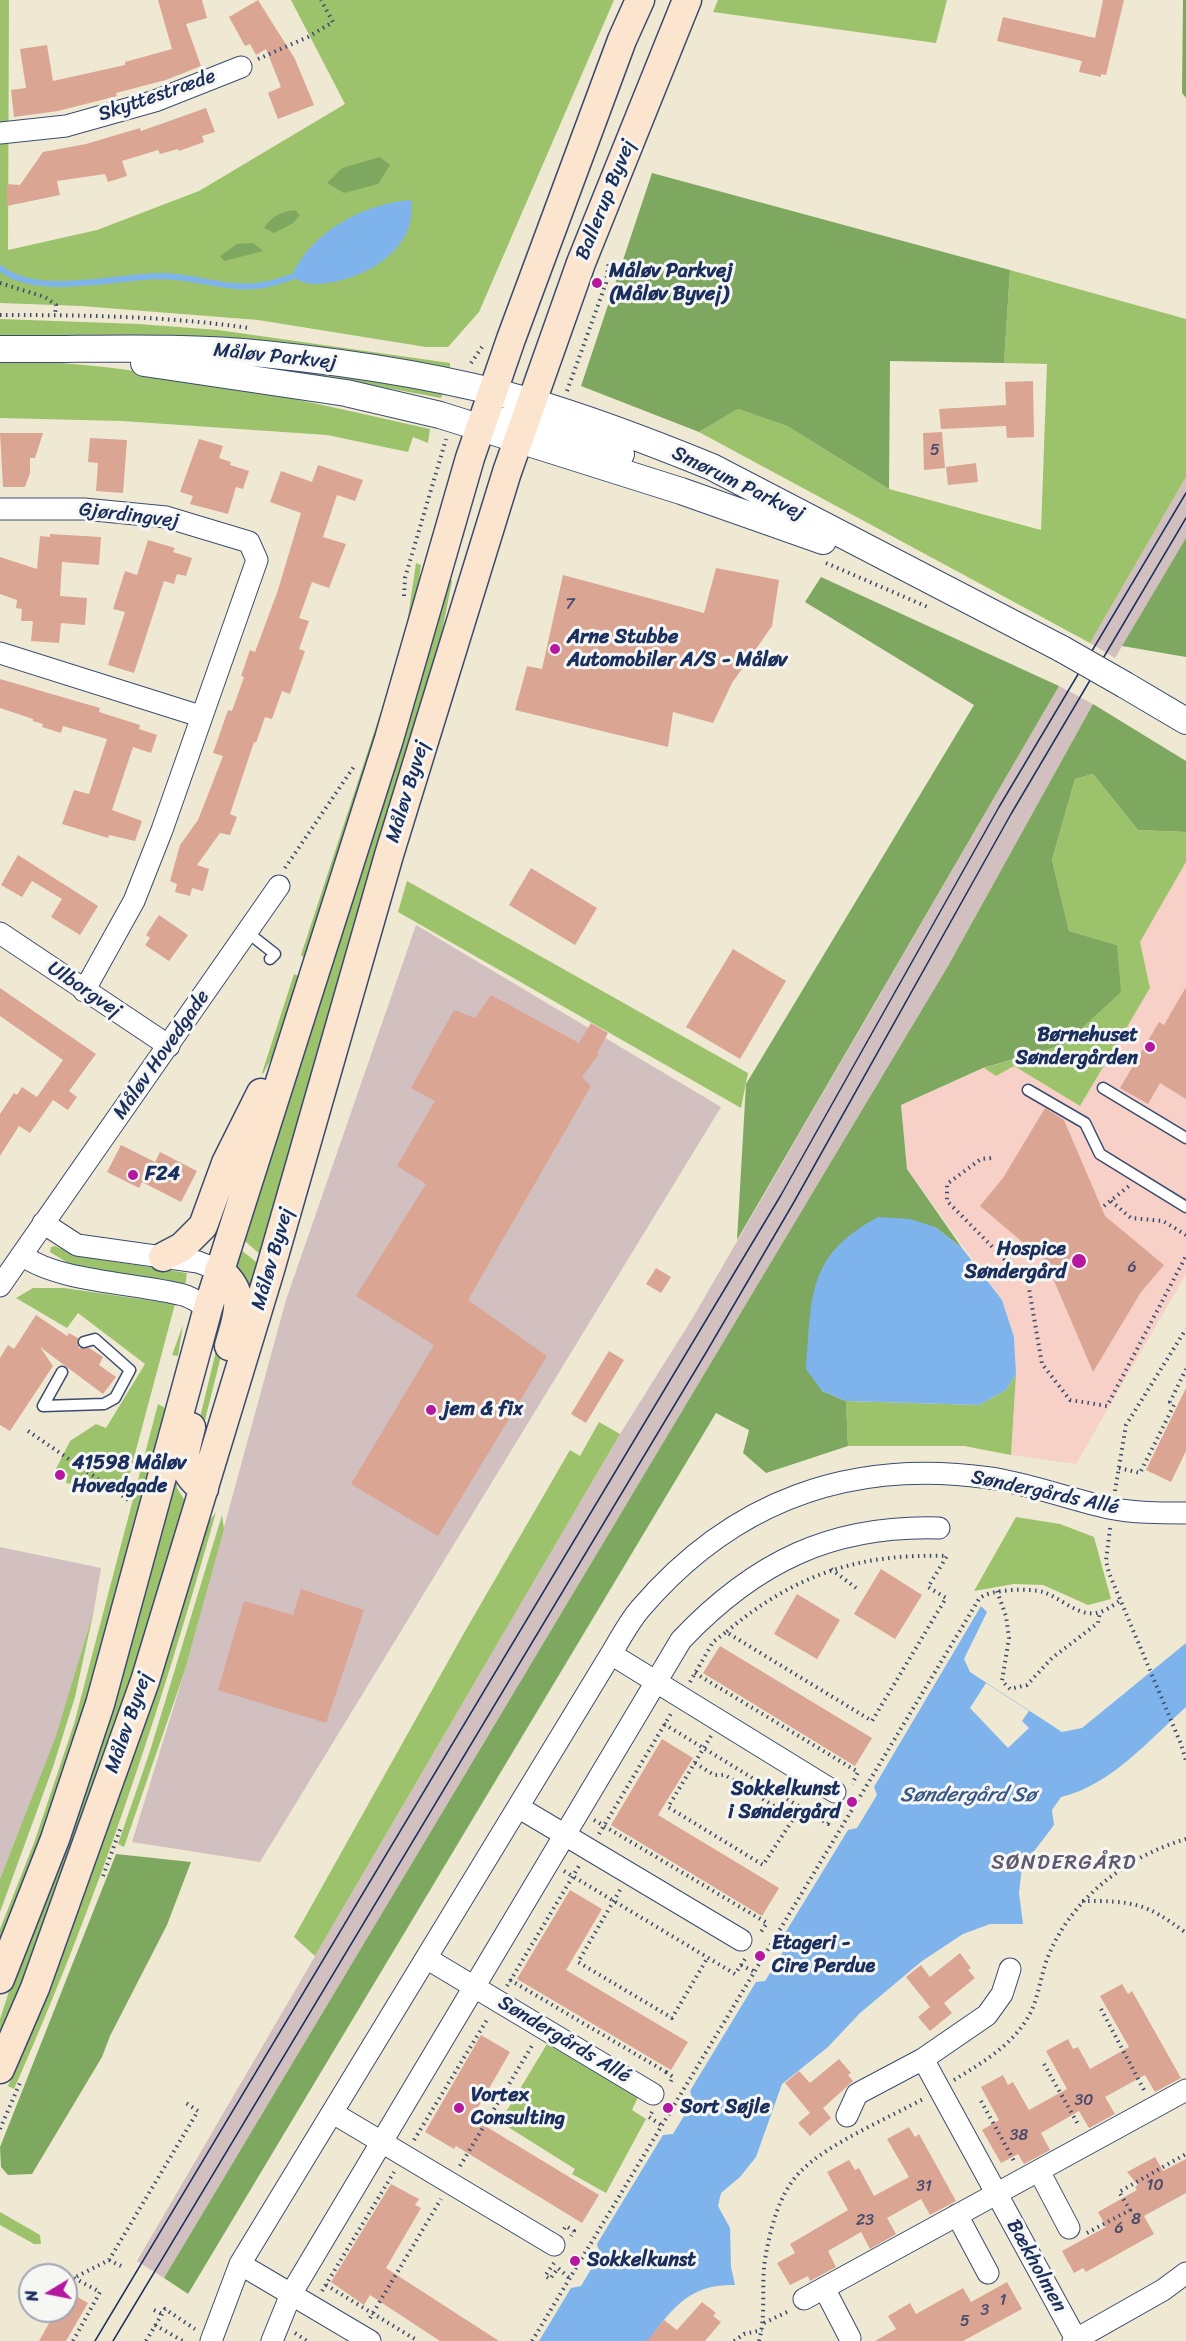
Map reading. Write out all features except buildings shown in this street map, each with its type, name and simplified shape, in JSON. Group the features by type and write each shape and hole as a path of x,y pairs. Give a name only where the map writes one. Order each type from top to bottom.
{"main road":[{"name":"Ballerup Byvej","path":"481,427 622,40 640,0"},
{"name":"Ballerup Byvej","path":"525,421 581,263 687,0"},
{"name":"Måløv Byvej","path":"0,2069 35,1988 145,1681 223,1430 463,608 525,421"},
{"name":"Måløv Byvej","path":"0,1979 55,1839 100,1704 219,1270 389,739 481,427"},
{"path":"163,1257 182,1247 203,1226 226,1163 298,1022"},
{"path":"219,1270 233,1281 238,1295 238,1312 216,1397 223,1430"},
{"path":"204,1321 204,1375 184,1456 189,1479 204,1489"}],"street":[{"name":"Skyttestræde","path":"0,133 66,126 155,101 241,66"},
{"name":"Måløv Parkvej","path":"0,349 204,350 264,354 350,365 493,392 525,421"},
{"name":"Måløv Parkvej","path":"54,350 346,393 481,427 525,421"},
{"name":"Smørum Parkvej","path":"525,421 651,442 729,477 1062,649 1186,721"},
{"name":"Smørum Parkvej","path":"525,421 752,515 937,584"},
{"name":"Gjørdingvej","path":"0,509 84,509 166,517 249,542 257,560 200,716 162,830 134,902 84,991"},
{"path":"0,653 200,716"},
{"name":"Måløv Hovedgade","path":"0,1286 279,886"},
{"name":"Ulborgvej","path":"0,933 169,1046"},
{"path":"43,1223 77,1245 198,1262 219,1270"},
{"path":"22,1255 30,1261 55,1270 185,1296 204,1321"},
{"name":"Søndergårds Allé","path":"203,2335 240,2264 611,1654 647,1602 678,1568 727,1529 771,1504 827,1484 884,1474 933,1472 992,1478 1112,1509 1186,1513"},
{"path":"272,2341 291,2294 681,1640 711,1609 745,1581 773,1565 823,1543 869,1532 939,1528"},
{"path":"611,1654 840,1799"},
{"path":"518,1807 741,1940"},
{"name":"Søndergårds Allé","path":"426,1958 653,2094"},
{"path":"847,2116 857,2094 923,2059 987,2015 1002,1994 1010,1969"},
{"name":"Bækholmen","path":"923,2059 1074,2340"},
{"path":"804,2299 1153,2108 1184,2094"},
{"path":"333,2113 554,2245"},
{"path":"1031,2175 1074,2232"},
{"path":"957,2215 988,2273"},
{"path":"240,2264 370,2341"},
{"path":"1074,2340 1163,2290 1186,2273"},
{"path":"824,2288 850,2338"}],"lane":[{"path":"247,932 275,954 270,959"},
{"path":"1103,1088 1186,1138"},
{"path":"1028,1090 1085,1123 1100,1154 1186,1207"},
{"path":"62,1372 44,1406 104,1404 115,1398 130,1370 95,1339 84,1342"}],"path":[{"name":"Skyttestræde","path":"241,66 308,37 333,22 321,0"},
{"path":"0,283 45,297 56,305 56,315"},
{"path":"565,395 606,283 594,316 570,383"},
{"path":"471,364 480,350"},
{"path":"820,561 937,611"},
{"path":"279,886 280,874 356,762"},
{"path":"991,1158 981,1159 948,1184 947,1201 1028,1283 1042,1364 1070,1400 1107,1406 1186,1257"},
{"path":"1104,1206 1138,1178"},
{"path":"1111,1201 1131,1218 1163,1221 1186,1235"},
{"path":"1186,1329 1126,1425 1106,1561 1181,1743 1186,1761"},
{"path":"1119,1468 1140,1473 1174,1405 1170,1402 1186,1369"},
{"path":"28,1431 130,1501"},
{"path":"823,1543 831,1570 856,1588"},
{"path":"498,2001 713,1642 752,1610 781,1592 831,1570 878,1558 912,1555 947,1556 928,1587 946,1598 872,1721 726,1632"},
{"path":"998,1591 1006,1616 1009,1638 1002,1681 1010,1689 1027,1685 1052,1658 1098,1623 1100,1612"},
{"path":"532,2341 845,1817 979,1599 988,1592 1041,1591 1081,1611 1100,1612 1121,1600"},
{"path":"664,1724 828,1824 840,1799 858,1772 695,1673"},
{"path":"704,1748 668,1807 763,1865 801,1807"},
{"path":"695,1763 714,1774 725,1775 794,1818"},
{"path":"840,1799 845,1817"},
{"path":"613,1901 578,1962 672,2018 708,1958"},
{"path":"1081,1901 1137,1904 1160,1913 1186,1934"},
{"path":"741,1965 753,1971"},
{"path":"510,1980 666,2072"},
{"path":"1101,2009 1153,2108"},
{"path":"1044,2064 1089,2144"},
{"path":"78,2276 109,2260 198,2111 183,2101"},
{"path":"981,2101 1031,2175"},
{"path":"1074,2232 1130,2210 1119,2192 1186,2154"},
{"path":"109,2260 121,2266"},
{"path":"73,2341 102,2293 78,2280"},
{"path":"326,2285 418,2341"},
{"path":"764,2323 803,2304 804,2299"},
{"path":"146,2341 165,2309 203,2335"},
{"path":"154,2310 162,2314"},
{"path":"155,2325 183,2341"},
{"path":"734,2341 744,2334 762,2330"}],"shaded area":[{"path":"1186,477 1186,539 1115,658 1090,643"},
{"path":"1059,686 1093,704 948,966 164,2278 137,2261 620,1434 692,1319"},
{"name":"Hospice Søndergård","path":"1186,862 1186,1274 1076,1464 1011,1455 1016,1374 1014,1337 1002,1300 907,1169 901,1105 984,1068 996,1076 1014,1066 1080,1106 1150,988 1140,942"},
{"path":"416,925 721,1107 260,1862 132,1842 185,1670 286,1300"},
{"path":"0,1547 101,1568 94,1610 58,1732 0,1879"}],"green space":[{"path":"0,0 9,0 8,250 97,230 199,191 345,104 291,0 614,0 479,312 448,347 426,347 258,320 81,306 0,303"},
{"path":"718,0 947,0 936,43 713,12"},
{"path":"1183,0 1186,0 1186,98 1182,93"},
{"path":"380,157 390,165 378,184 344,193 327,183 342,168"},
{"path":"652,173 1010,270 1004,363 890,361 889,489 787,426 738,409 699,432 581,386"},
{"path":"295,210 300,215 293,223 274,233 264,228 277,215"},
{"path":"253,243 263,251 224,261 220,256 237,244"},
{"path":"1010,270 1186,319 1186,477 1090,643 699,432 738,409 787,426 889,489 1041,530 1047,364 1004,363"},
{"path":"0,319 139,324 218,330 450,363 450,368 0,337"},
{"path":"203,359 349,375 443,392 441,398 355,382 299,379"},
{"path":"0,360 109,368 270,394 430,429 428,443 413,437 408,452 327,435 122,421 0,418"},
{"path":"1186,538 1186,657 1122,646"},
{"path":"416,563 421,565 414,617 308,960 301,955 405,638"},
{"path":"821,577 1059,686 737,1240 746,1084 974,705 805,602"},
{"path":"450,579 452,581 441,637 355,918 261,1255 239,1236"},
{"path":"1093,704 1186,761 1186,832 1138,830 1093,774 1075,779 1052,860 1069,931 1117,945 1121,992 1063,1045 983,1068 901,1105 907,1169 962,1248 935,1227 822,1391 846,1401 848,1446 766,1473 743,1453 749,1430 716,1413 188,2294 164,2278 948,966"},
{"path":"1093,774 1138,830 1186,832 1186,862 1140,942 1150,988 1080,1106 1014,1066 996,1076 984,1068 1063,1045 1117,945 1069,931 1052,860 1075,779"},
{"path":"407,881 748,1073 741,1108 398,912"},
{"path":"294,974 302,978 280,1042 263,1074 262,1073"},
{"path":"55,1246 78,1256 187,1273 185,1287 73,1266 50,1252 51,1247"},
{"path":"236,1246 260,1265 247,1309 245,1277 231,1262"},
{"path":"33,1288 64,1288 175,1304 124,1495 66,1483 68,1474 56,1469 70,1441 96,1424 106,1428 145,1364 78,1313 67,1328 16,1298"},
{"path":"224,1294 226,1336 204,1424 198,1466 193,1447 215,1355 219,1311"},
{"path":"183,1325 178,1356 172,1355"},
{"path":"1016,1374 1011,1455 964,1446 848,1446 846,1401 979,1405 1006,1390"},
{"path":"158,1404 165,1408 130,1551 91,1692 55,1807 0,1948 0,1929 34,1843 74,1724"},
{"path":"599,1422 620,1434 315,1956 294,1937 464,1633 570,1450 580,1456"},
{"path":"176,1477 177,1488 187,1504 134,1674 0,2043 0,2019"},
{"path":"216,1512 173,1659 126,1804 73,1948 14,2089 8,2086 89,1877 138,1737 207,1524"},
{"path":"222,1515 224,1529 185,1670 124,1847 118,1844 150,1751"},
{"path":"1016,1517 1060,1524 1094,1537 1111,1599 1088,1605 1043,1585 1014,1584 974,1591"},
{"path":"94,1610 75,1697 53,1767 0,1912 0,1879 56,1736"},
{"path":"116,1854 191,1862 167,1925 110,2036 102,2057 32,2174 8,2175 1,2167 0,2147"},
{"path":"547,2044 638,2097 632,2110 646,2119 606,2193 572,2174 575,2169 500,2122"},
{"path":"0,2212 40,2235 41,2244 34,2244 0,2225"}],"water":[{"path":"411,200 411,218 406,235 396,249 382,261 349,278 331,282 310,284 291,277 311,247 340,223 374,207"},
{"path":"878,1217 910,1219 935,1227 962,1248 1002,1300 1014,1337 1016,1374 1006,1390 979,1405 846,1401 822,1391 806,1369 812,1299 817,1280 825,1263 837,1247 854,1232"},
{"name":"Søndergård Sø","path":"981,1606 987,1612 964,1659 970,1672 1062,1732 1082,1728 1186,1643 1186,1707 1144,1747 1113,1772 1096,1783 1061,1797 1052,1810 1054,1825 1022,1867 1019,1893 1023,1924 990,1924 963,1934 922,1961 860,2013 828,2047 782,2084 756,2157 740,2177 721,2193 718,2206 730,2228 731,2267 735,2285 719,2286 694,2293 675,2308 648,2341 539,2341 571,2288 581,2286 600,2254 597,2244 663,2135 673,2134 693,2101 690,2091 756,1982 765,1981 786,1947 782,1938 848,1830 857,1828 877,1795 874,1787"}],"pier":[{"path":"986,1683 1029,1711 1022,1721 1029,1728 1008,1748 970,1708"}],"waterway":[{"path":"0,268 15,277 54,284 159,276 224,285 255,286 291,277"}],"tram line":[{"path":"95,2341 781,1195 999,807 1186,493"},
{"path":"113,2341 707,1351 794,1202 1011,814 1186,518"}],"place":[{"name":"Måløv Parkvej (Måløv Byvej)","path":"597,283"},
{"name":"Arne Stubbe Automobiler A/S - Måløv","path":"555,649"},
{"name":"Børnehuset Søndergården","path":"1150,1047"},
{"name":"F24","path":"133,1175"},
{"name":"Hospice Søndergård","path":"1079,1261"},
{"name":"jem & fix","path":"431,1410"},
{"name":"41598 Måløv Hovedgade","path":"60,1475"},
{"name":"Sokkelkunst i Søndergård","path":"852,1802"},
{"name":"Etageri - Cire Perdue","path":"760,1956"},
{"name":"Vortex Consulting","path":"459,2108"},
{"name":"Sort Søjle","path":"668,2108"},
{"name":"Sokkelkunst","path":"575,2261"}],"district":[{"name":"SØNDERGÅRD","path":"1064,1864"}]}
